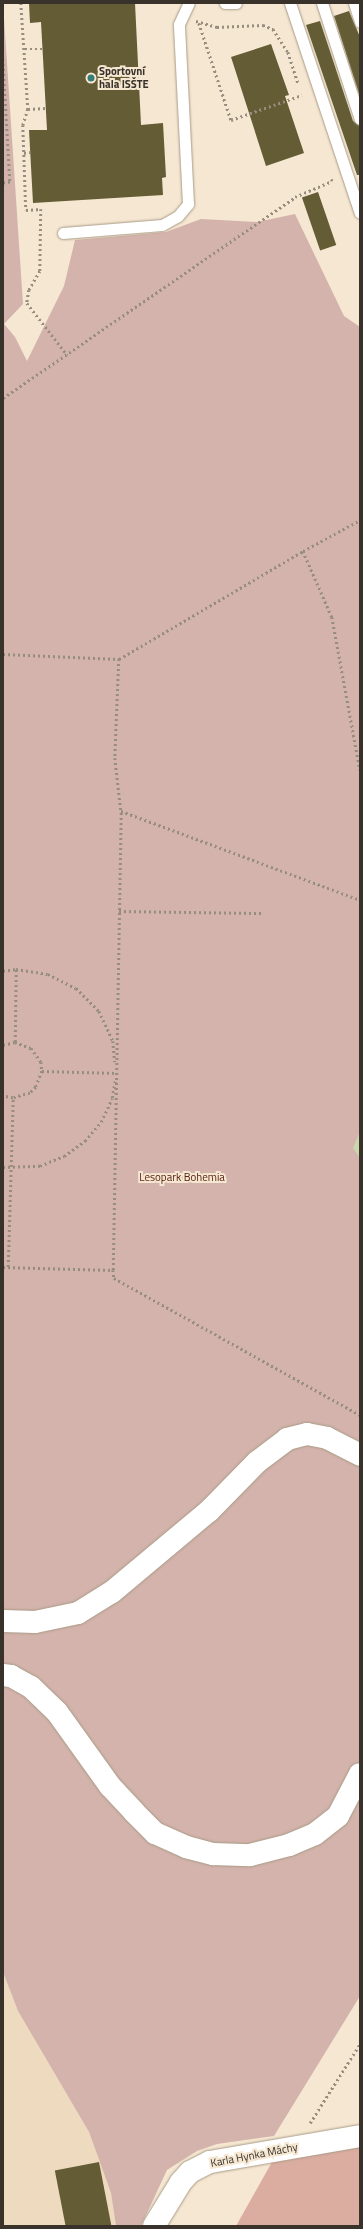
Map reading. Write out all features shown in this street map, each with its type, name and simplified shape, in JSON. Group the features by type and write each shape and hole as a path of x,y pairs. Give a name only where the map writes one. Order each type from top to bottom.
{"street":[{"path":"3,1621 35,1622 78,1613 112,1592 208,1510 257,1462 287,1439 308,1434 321,1437 360,1455"},
{"path":"3,1675 11,1676 31,1687 56,1712 110,1786 155,1833 186,1847 213,1854 250,1855 302,1840 315,1834 338,1816 360,1774"},
{"name":"Karla Hynka Máchy","path":"154,2226 172,2194 190,2172 210,2162 360,2136"}],"lane":[{"path":"63,234 162,225 178,216 188,204 179,24 190,3"},
{"path":"225,3 236,3"},
{"path":"290,3 360,213"},
{"path":"322,3 360,119"},
{"path":"354,3 360,22"}],"path":[{"path":"21,3 28,109 22,125 26,210 41,209 42,223 40,271 29,290 27,303 67,355"},
{"path":"185,13 199,22 216,27 263,25 273,29 288,52 305,102"},
{"path":"199,22 231,120 302,94"},
{"path":"25,49 43,49"},
{"path":"3,59 10,182 3,183"},
{"path":"28,109 46,108"},
{"path":"24,153 30,152"},
{"path":"3,398 295,197 332,181 329,174"},
{"path":"3,654 119,659 303,551 360,520"},
{"path":"303,551 332,617 360,770"},
{"path":"119,659 115,758 121,811 114,1278 360,1415"},
{"path":"121,811 360,900"},
{"path":"119,911 262,913"},
{"path":"15,1042 16,969"},
{"path":"3,971 16,969 48,974 81,993 99,1012 112,1041 117,1073 112,1098 101,1122 85,1141 64,1156 40,1166 12,1168 3,1166"},
{"path":"3,1045 15,1042 31,1048 37,1054 42,1071 36,1087 30,1093 13,1098 3,1096"},
{"path":"42,1071 117,1073"},
{"path":"8,1267 13,1098"},
{"path":"3,1267 114,1270"},
{"path":"295,2147 360,2044"}],"shaded area":[{"path":"360,1131 360,1158 353,1148"},
{"path":"3,1972 18,2011 89,2132 111,2193 116,2226 3,2226"},
{"path":"360,2146 360,2226 236,2226 272,2162"}],"green space":[{"name":"Lesopark Bohemia","path":"3,3 23,304 4,324 15,337 27,361 64,286 75,240 166,232 201,219 257,222 295,214 344,316 360,327 360,1996 274,2136 217,2144 197,2151 167,2170 141,2226 116,2226 111,2193 89,2132 18,2011 3,1972"}],"building":[{"name":"Sportovní hala ISŠTE","path":"29,3 135,3 141,125 163,123 166,177 162,178 163,195 33,203 29,130 47,130 41,22 30,23"},
{"path":"349,11 360,37 360,97 334,16"},
{"path":"320,21 353,121 360,126 360,175 357,175 306,25"},
{"path":"271,44 289,95 285,96 304,153 266,166 231,57"},
{"path":"318,192 336,245 320,250 302,198"},
{"path":"99,2162 111,2226 66,2226 55,2171"}],"place":[{"name":"Sportovní hala ISŠTE","path":"91,78"}]}
